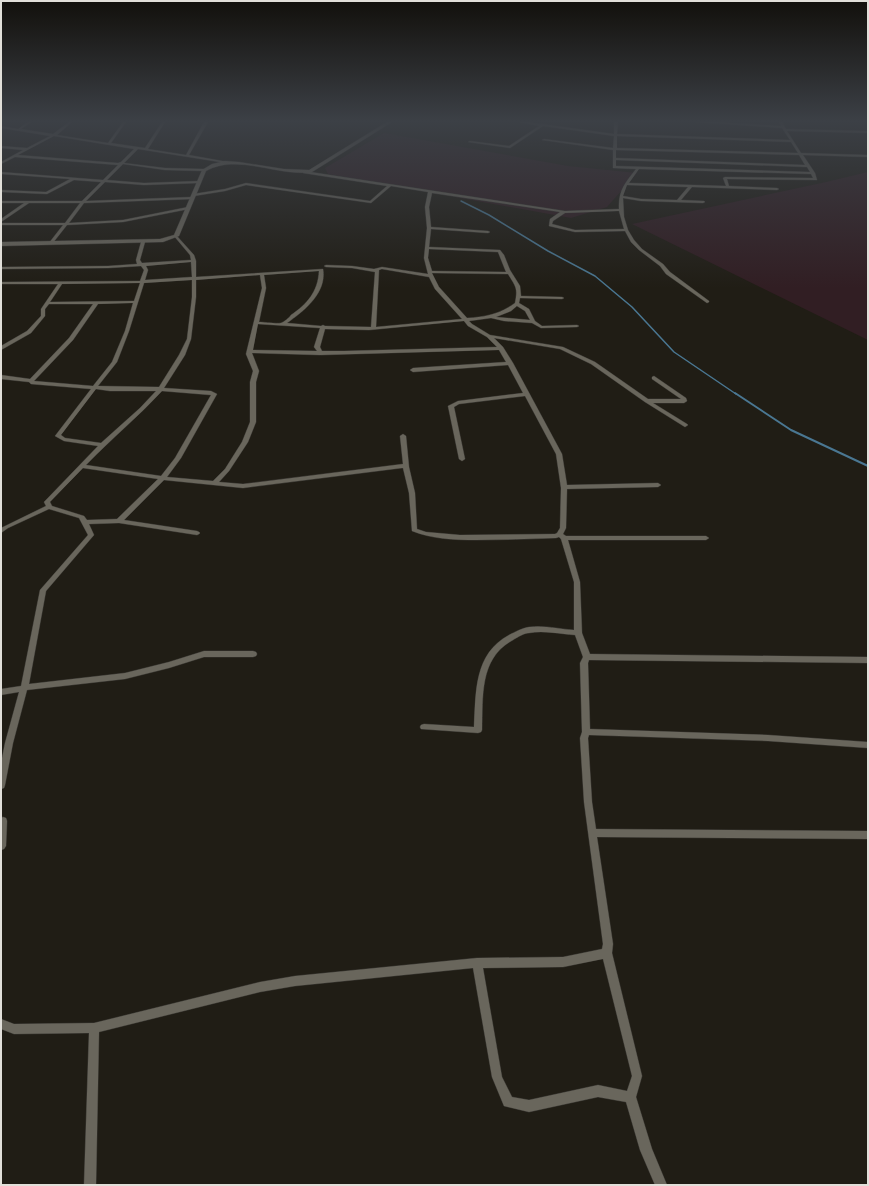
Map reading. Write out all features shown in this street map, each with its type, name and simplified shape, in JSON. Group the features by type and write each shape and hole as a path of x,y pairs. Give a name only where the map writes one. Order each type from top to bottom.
{"street":[{"path":"64,177 144,184 199,182"},
{"path":"51,243 82,202 107,177"},
{"path":"1,244 143,242 161,241 176,236 201,177"},
{"path":"339,177 565,212 620,210"},
{"path":"607,230 618,223 621,197 624,186 632,177"},
{"path":"728,188 726,178 815,180 816,177"},
{"path":"1,191 47,193 74,178"},
{"path":"1,202 82,202 193,197 246,184 371,202 390,185"},
{"path":"627,184 777,189"},
{"path":"679,201 691,186"},
{"path":"430,192 427,207 429,228 426,258 431,274 437,288 476,330 489,336 561,348 593,363 647,401 685,425"},
{"path":"621,197 641,200 703,202"},
{"path":"1,221 29,202"},
{"path":"1,224 64,224 130,220 188,208"},
{"path":"565,212 551,220 550,226 575,231 626,230"},
{"path":"618,223 626,230 638,246 664,266 668,273 707,302"},
{"path":"429,228 488,232"},
{"path":"49,507 47,502 51,496 161,389 182,355 189,339 194,298 194,261 192,255 176,236"},
{"path":"102,445 64,439 58,436 114,362 127,331 146,270 138,260 143,242"},
{"path":"427,248 499,251 501,253 508,273 518,286 519,297 518,304 506,312 492,318"},
{"path":"1,268 142,265 194,261"},
{"path":"326,266 376,270 382,268 431,274 508,273"},
{"path":"1,283 142,282 321,270 322,280 318,291 303,309 283,324"},
{"path":"373,328 376,270"},
{"path":"215,483 227,470 245,442 254,422 253,382 256,371 249,354 264,288 262,275"},
{"path":"1,348 29,332 43,316 43,309 61,283"},
{"path":"519,297 562,298"},
{"path":"31,381 70,339 97,302"},
{"path":"47,303 136,302"},
{"path":"518,304 527,310 534,322 539,326 548,328 577,326"},
{"path":"257,323 373,328 492,318 534,322"},
{"path":"320,353 317,347 323,326"},
{"path":"489,336 501,348 510,363 559,454 564,487 562,536 577,582 578,633 587,657 584,663 586,732 584,738 588,802 608,944 607,953 637,1076 630,1097 646,1150 661,1185"},
{"path":"250,351 320,353 501,348"},
{"path":"413,370 510,363"},
{"path":"1,377 95,388 161,389 211,392 214,394 186,445 163,478 119,521"},
{"path":"647,401 684,401 683,398 654,378"},
{"path":"462,459 451,406 458,403 527,394"},
{"path":"403,436 406,467 412,493 414,530 419,533 449,538 556,536 706,538"},
{"path":"81,466 163,478 243,486 402,466 406,467"},
{"path":"564,487 658,485"},
{"path":"1,785 9,743 24,688 43,590 90,535 86,522 82,517 49,507 3,531"},
{"path":"86,522 119,521 197,533"},
{"path":"424,727 478,730 480,684 485,663 491,652 503,640 529,630 578,633"},
{"path":"1,692 125,676 169,666 204,654 253,654"},
{"path":"587,657 868,660"},
{"path":"586,732 768,738 868,745"},
{"path":"1,846 3,821"},
{"path":"593,833 868,835"},
{"path":"1,1024 14,1029 94,1028 281,983 477,963 563,962 607,953"},
{"path":"477,963 497,1077 508,1102 529,1106 598,1091 630,1097"},
{"path":"90,1185 94,1028"}],"shaded area":[{"path":"346,177 633,177 607,207 571,218"},
{"path":"846,177 868,177 868,340 632,224"}],"waterway":[{"path":"461,201 489,215 548,251 595,276 632,307 674,352 736,394"},
{"path":"735,393 791,430 868,466"}]}
